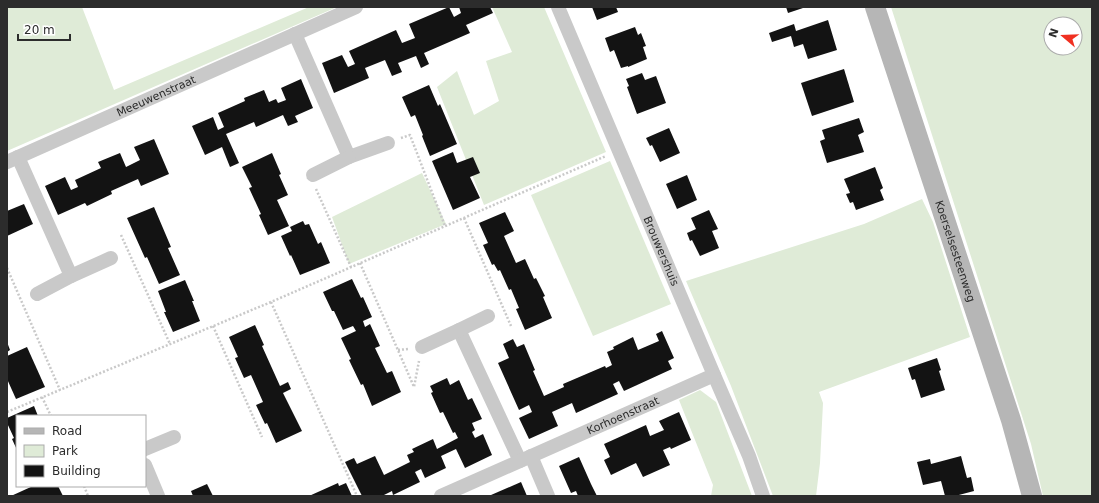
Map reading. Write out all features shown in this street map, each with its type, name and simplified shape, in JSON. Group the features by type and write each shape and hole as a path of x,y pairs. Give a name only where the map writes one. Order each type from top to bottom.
{"street":[{"name":"Meeuwenstraat","path":"71,276 12,160 356,7"},
{"name":"Brouwershuis","path":"558,7 714,375 750,456 763,496"},
{"name":"Koerselsesteenweg","path":"875,7 1011,420 1032,496"},
{"path":"295,34 349,157"},
{"path":"313,175 349,157 388,143"},
{"path":"37,294 71,276 111,258"},
{"path":"422,347 488,316"},
{"path":"459,330 525,458 548,496"},
{"name":"Korhoenstraat","path":"441,496 714,375"},
{"path":"146,449 174,437"},
{"path":"146,467 158,496"}],"path":[{"path":"388,143 410,134 445,226"},
{"path":"7,412 271,302 619,151"},
{"path":"313,175 313,184 352,267"},
{"path":"464,218 511,326"},
{"path":"121,235 170,344"},
{"path":"360,263 414,387 422,347 398,350"},
{"path":"8,268 60,390"},
{"path":"271,302 357,496"},
{"path":"212,326 262,438"},
{"path":"42,397 51,415"}],"green space":[{"path":"7,7 82,7 114,90 309,7 337,7 7,151"},
{"path":"492,7 544,7 606,152 484,205 437,87 457,71 474,115 499,101 486,61 512,52"},
{"path":"891,7 1092,7 1092,496 1043,496 1031,444"},
{"path":"610,161 671,304 593,336 531,195"},
{"path":"422,173 446,224 349,264 332,217"},
{"path":"922,199 933,222 970,337 819,392 823,403 820,463 816,496 773,496 731,386 686,281 864,224"},
{"path":"700,390 716,402 752,496 711,496 713,485 679,400"}],"building":[{"path":"449,7 454,17 461,13 459,7 490,7 493,13 466,25 470,33 424,53 429,64 421,68 416,56 398,63 402,72 392,76 385,60 365,68 369,78 334,93 322,63 342,55 348,67 355,64 349,51 396,30 402,43 415,38 409,24"},
{"path":"592,7 616,7 618,12 597,20"},
{"path":"786,7 806,7 788,13"},
{"path":"828,20 837,50 808,59 803,44 794,47 791,36 772,42 769,33 794,24 796,31"},
{"path":"635,27 638,35 641,33 646,46 643,47 647,59 628,67 621,68 614,50 610,52 605,38"},
{"path":"844,69 854,102 812,116 801,83"},
{"path":"642,73 645,80 656,76 666,103 637,114 627,87 629,86 626,79"},
{"path":"301,79 313,108 295,116 298,122 288,126 283,115 256,127 254,122 226,134 239,163 230,167 222,147 205,155 192,126 213,117 218,130 224,127 218,113 245,101 244,98 264,90 269,102 276,99 278,103 286,100 281,88"},
{"path":"429,85 438,106 440,104 457,144 430,156 415,115 411,117 402,97"},
{"path":"859,118 864,132 858,135 864,152 827,163 820,141 825,139 822,130"},
{"path":"669,128 680,153 660,162 652,145 650,146 646,138"},
{"path":"154,139 169,174 141,186 138,179 111,191 112,194 87,206 85,203 58,215 45,186 65,177 71,190 78,187 75,180 101,168 98,162 120,153 126,167 140,160 134,147"},
{"path":"453,152 457,163 473,157 480,173 470,177 480,198 453,210 432,161"},
{"path":"272,153 281,174 279,175 288,195 277,200 289,226 268,235 259,215 261,214 249,188 252,187 242,167"},
{"path":"875,167 883,188 880,190 884,200 856,210 853,202 850,203 846,194 850,193 844,179"},
{"path":"687,175 697,200 677,209 666,184"},
{"path":"24,204 33,224 7,236 7,211"},
{"path":"154,207 171,247 168,248 180,275 159,284 147,257 145,258 127,218"},
{"path":"709,210 718,229 712,231 719,248 700,256 692,240 690,241 687,233 696,229 691,218"},
{"path":"505,212 514,231 504,236 516,263 525,259 534,279 536,278 545,296 543,297 552,318 525,330 516,309 519,308 511,289 509,290 500,270 498,271 494,264 492,265 483,245 488,243 479,223"},
{"path":"303,221 305,225 309,224 318,244 321,242 330,263 300,275 281,236 292,231 290,227"},
{"path":"352,279 361,298 363,297 372,317 363,321 365,327 370,324 380,346 375,348 387,373 392,371 401,392 372,406 363,384 361,385 349,360 351,359 341,338 356,331 353,326 343,330 323,292"},
{"path":"185,280 194,301 192,301 200,321 173,332 164,312 166,312 158,291"},
{"path":"255,325 264,345 262,346 280,386 288,382 291,389 283,393 302,431 276,443 267,423 265,424 256,405 263,402 251,375 244,378 235,358 238,357 229,337"},
{"path":"662,331 674,358 668,361 672,369 624,391 619,381 613,384 618,394 576,413 572,403 552,412 558,426 529,439 519,418 532,412 529,405 519,410 498,363 509,358 503,344 513,339 517,347 524,344 535,370 533,371 544,396 564,387 563,384 605,366 606,368 612,365 607,352 614,349 613,347 633,337 638,350 659,341 656,334"},
{"path":"7,342 10,350 7,352"},
{"path":"27,347 45,387 16,399 7,379 7,356"},
{"path":"937,358 941,370 939,371 945,390 921,398 915,379 912,380 908,368"},
{"path":"447,378 450,385 459,380 468,400 472,398 482,419 472,423 475,430 472,432 475,438 483,434 492,455 465,468 456,449 441,456 446,468 425,478 421,469 415,472 420,482 393,495 392,491 382,496 362,496 345,462 354,458 357,464 375,456 384,475 410,462 407,455 414,452 412,449 433,439 437,449 458,438 455,432 453,433 443,412 440,413 431,393 433,392 430,386"},
{"path":"34,406 38,415 16,415 16,448 12,439 14,438 7,423 7,418"},
{"path":"679,412 691,440 671,449 670,447 663,450 670,465 643,477 636,463 611,475 604,460 610,457 604,444 646,425 650,436 664,430 659,421"},
{"path":"961,456 967,478 971,477 974,491 955,496 945,496 941,481 923,485 917,462 930,459 931,464"},
{"path":"579,457 597,496 578,496 576,491 571,493 559,466"},
{"path":"521,482 527,496 491,495"},
{"path":"338,483 339,486 346,483 352,496 309,496"},
{"path":"207,484 213,496 193,496 191,491"},
{"path":"31,487 58,487 63,496 11,496"}]}
